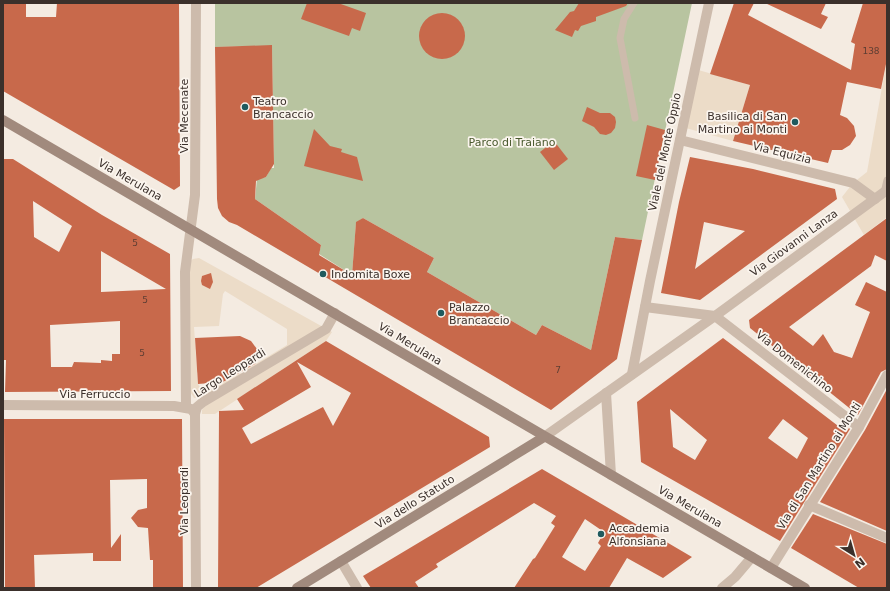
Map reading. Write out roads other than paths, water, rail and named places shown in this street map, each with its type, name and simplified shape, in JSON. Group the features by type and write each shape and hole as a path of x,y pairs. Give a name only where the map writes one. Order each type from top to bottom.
{"main road":[{"name":"Via Merulana","path":"3,120 805,588"},
{"name":"Via dello Statuto","path":"297,588 544,437"}],"street":[{"name":"Via Mecenate","path":"190,230 195,195 196,3"},
{"name":"Viale del Monte Oppio","path":"632,374 709,3"},
{"name":"Via Equizia","path":"680,140 853,183 875,199"},
{"name":"Via Giovanni Lanza","path":"544,437 715,316 886,192"},
{"name":"Largo Leopardi","path":"190,230 184,272 186,407 191,409 195,414"},
{"path":"645,307 715,316"},
{"name":"Largo Leopardi","path":"195,414 197,407 203,402 326,330 335,313"},
{"name":"Via Domenichino","path":"715,316 859,427"},
{"name":"Via di San Martino ai Monti","path":"771,568 859,427 887,375"},
{"path":"606,393 611,475"},
{"name":"Via Ferruccio","path":"3,405 186,407"},
{"name":"Via Leopardi","path":"195,414 196,588"},
{"path":"810,505 887,538"},
{"path":"722,588 735,577 752,557"},
{"path":"341,561 357,588"}],"lane":[{"path":"634,3 624,19 620,38 636,118"},
{"path":"886,192 887,180"}],"place":[{"name":"Teatro Brancaccio","path":"245,107"},
{"name":"Basilica di San Martino ai Monti","path":"795,122"},
{"name":"Indomita Boxe","path":"323,274"},
{"name":"Palazzo Brancaccio","path":"441,313"},
{"name":"Accademia Alfonsiana","path":"601,534"}],"park label":[{"name":"Parco di Traiano","path":"512,142"}]}
